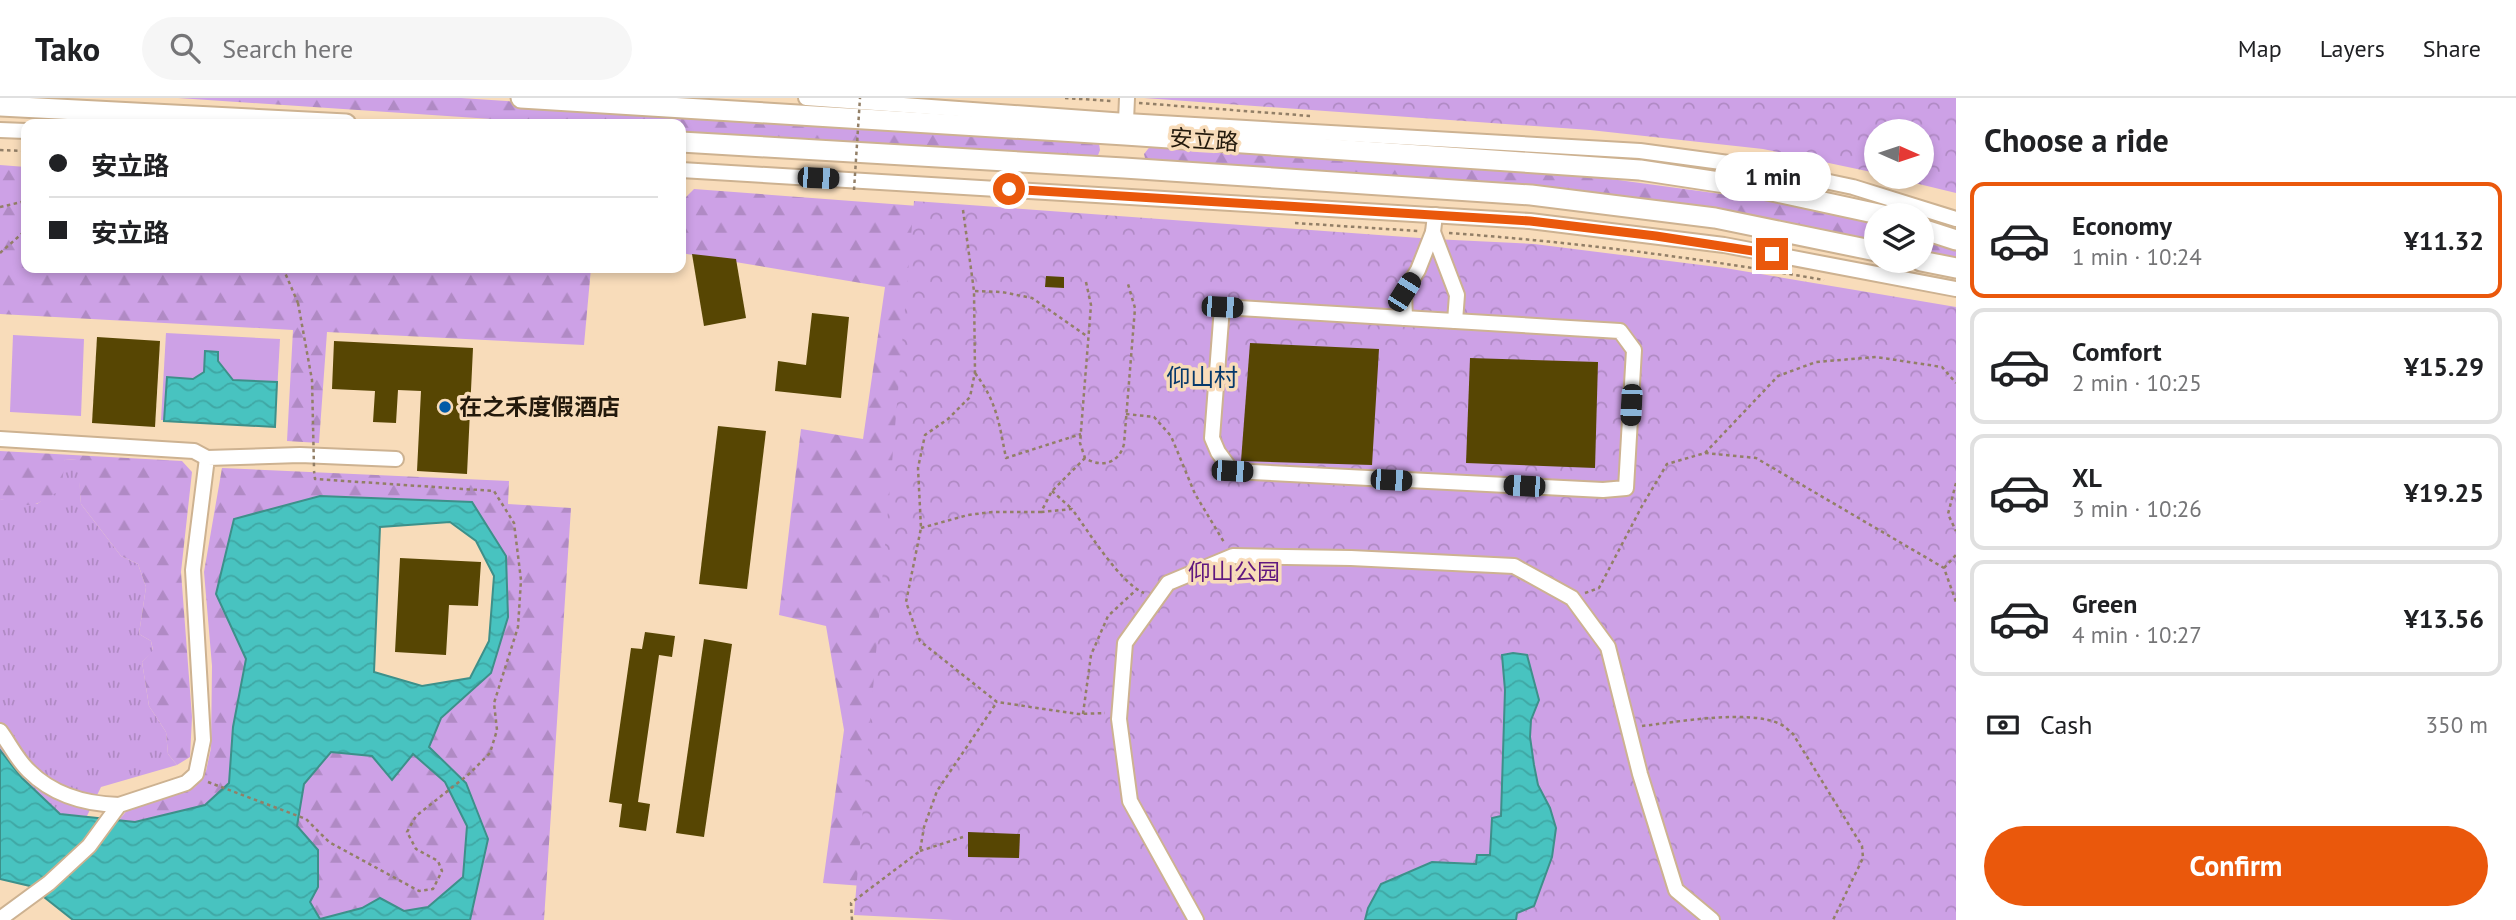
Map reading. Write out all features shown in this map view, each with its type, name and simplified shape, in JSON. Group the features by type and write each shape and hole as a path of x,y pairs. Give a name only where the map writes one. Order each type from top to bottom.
{"main road":[{"name":"安立路","path":"521,98 1640,170 1758,188 1864,211"},
{"path":"0,106 250,119"},
{"name":"安立路","path":"686,142 1531,195 1715,218 1864,249"},
{"path":"1934,233 1956,240"},
{"path":"1934,264 1956,268"}],"street":[{"name":"安立路","path":"806,98 1126,121 1640,151 1758,167 1853,187 1956,219"},
{"path":"1126,121 1127,98"},
{"path":"0,130 21,131"},
{"path":"686,170 1121,202 1530,221 1724,245 1956,289"},
{"path":"1405,318 1404,292 1418,270 1433,232 1435,215"},
{"path":"1433,232 1457,295 1455,321"},
{"path":"1222,307 1455,321 1620,331 1634,350 1626,488 1603,490 1232,471 1218,452 1212,438 1222,307"},
{"path":"0,439 194,451 207,458 300,455 396,459"},
{"path":"0,919 33,895 89,846 116,810 186,783 196,774 203,740 193,570 207,458"},
{"path":"1196,920 1130,801 1120,712 1125,643 1168,583 1233,556 1351,558 1514,566 1572,598 1608,647 1640,774 1676,890 1712,920"},
{"path":"0,731 27,770 50,789 116,810"}],"path":[{"path":"854,190 860,98"},
{"path":"0,150 21,151"},
{"path":"846,193 859,193"},
{"path":"0,206 21,202"},
{"path":"963,210 974,291 975,372 970,397 925,435 918,468 921,528 906,602 920,641 997,702 1083,714 1120,712"},
{"path":"1284,222 1534,239 1652,252 1828,281"},
{"path":"0,253 21,234"},
{"path":"215,786 306,818 328,842 419,891 433,889 442,871 438,861 416,849 407,832 416,816 469,774 490,753 497,730 494,703 518,626 521,580 514,523 494,491 315,479 312,380 298,303 285,273"},
{"path":"1086,282 1091,305 1080,443 1085,458 1095,464 1116,460 1122,454 1135,308 1128,284"},
{"path":"974,291 1002,292 1032,298 1088,337"},
{"path":"1705,453 1778,376 1816,362 1876,357 1942,367 1956,383"},
{"path":"975,372 990,392 998,416 1006,458 1081,434"},
{"path":"1126,414 1154,417 1171,436 1195,494 1233,556"},
{"path":"1572,598 1599,587 1667,464 1705,453 1756,458 1944,568 1956,602"},
{"path":"1041,512 1052,491 1085,458"},
{"path":"1956,483 1948,514 1956,531"},
{"path":"1052,491 1072,509 1136,590 1157,598"},
{"path":"921,528 968,515 1072,509"},
{"path":"1944,568 1956,555"},
{"path":"1083,714 1091,655 1108,616 1136,590"},
{"path":"920,851 924,827 937,791 997,702"},
{"path":"1629,727 1708,718 1754,718 1780,724 1794,734 1862,846 1863,858 1833,920"},
{"path":"852,920 851,903 920,851 963,837"}],"green space":[{"path":"178,98 461,98 1087,140 1099,144 1100,150 1097,158 1089,159 686,132 686,119 493,119"},
{"path":"1144,98 1956,98 1956,193 1934,188 1934,119 1864,119 1864,170 1763,149 1590,130"},
{"path":"1152,144 1552,171 1788,203 1864,222 1864,242 1146,162 1144,154"},
{"path":"0,165 21,167 21,273 591,273 584,345 327,332 319,443 287,441 293,330 0,314"},
{"path":"694,189 958,209 863,886 823,883 844,730 826,626 779,615 801,429 863,439 885,287 686,254 686,197"},
{"name":"仰山公园","path":"914,201 1534,244 1725,268 1956,307 1956,920 953,920 854,915"},
{"path":"1934,244 1956,251 1956,259 1934,254"},
{"path":"166,333 280,339 275,427 161,420"},
{"path":"13,335 84,339 81,416 10,412"},
{"path":"0,451 182,461 192,472 181,572 192,717 190,757 177,765 168,754 166,732 149,706 142,662 153,650 151,641 139,634 146,587 138,564 121,556 81,504 77,460 65,459 61,491 35,504 25,505 0,499"},
{"path":"65,459 78,460 81,504 121,556 138,564 146,587 139,634 151,641 153,651 142,662 149,706 166,732 168,754 177,765 101,787 87,816 60,814 22,778 0,750 0,499 37,504 49,495"},
{"path":"222,468 509,481 508,504 571,508 544,920 470,920 488,839 466,783 429,748 441,718 491,673 508,617 472,502 320,496 216,593 246,659 233,727 230,783 205,805 135,822 119,820 128,809 195,787 206,771 211,748 212,666 204,572"},
{"path":"331,752 372,756 413,754 445,782 467,826 463,877 428,907 404,911 380,898 362,908 320,919 310,902 318,887 297,826 304,784"}],"water":[{"path":"205,351 218,352 218,361 233,380 277,382 275,427 164,421 167,377 193,379 204,372"},
{"path":"320,496 472,502 506,556 508,617 491,673 441,718 429,747 466,783 488,839 470,920 73,920 30,886 0,879 0,750 22,778 60,814 135,822 205,805 229,783 233,727 246,659 216,594 234,519","holes":["450,522 476,541 494,576 489,641 470,678 422,686 374,672 380,527","331,752 372,756 392,780 413,754 445,782 467,826 463,877 428,907 404,911 380,898 362,908 320,919 310,902 318,887 318,850 297,826 304,784"]},
{"path":"1502,655 1527,655 1539,700 1531,720 1530,737 1538,785 1550,808 1556,828 1552,857 1534,906 1517,913 1516,920 1365,920 1368,908 1381,884 1432,862 1476,864 1477,855 1490,855 1492,818 1501,816 1505,690"}],"building":[{"path":"692,254 736,259 746,318 704,326"},
{"path":"1046,276 1064,277 1064,288 1045,287"},
{"path":"812,313 849,317 841,398 775,391 778,361 806,365"},
{"path":"97,337 160,341 155,427 92,423"},
{"name":"在之禾度假酒店","path":"334,341 473,348 467,474 417,471 421,391 398,390 396,423 373,422 375,391 332,389"},
{"path":"1250,343 1379,349 1372,465 1241,461"},
{"path":"1470,358 1598,362 1595,468 1466,463"},
{"path":"718,426 766,431 747,589 699,584"},
{"path":"400,558 481,562 478,606 449,605 446,655 395,652"},
{"path":"645,632 675,636 672,657 659,655 638,802 650,804 646,831 619,827 622,804 609,802 631,648 642,649"},
{"path":"704,639 732,644 704,837 676,833"},
{"path":"968,832 1020,834 1019,858 968,857"}],"place":[{"name":"在之禾度假酒店","path":"445,407"}],"district":[{"name":"仰山村","path":"1202,378"}],"route":[{"path":"1009,189 1530,221 1724,245 1772,254"}]}
